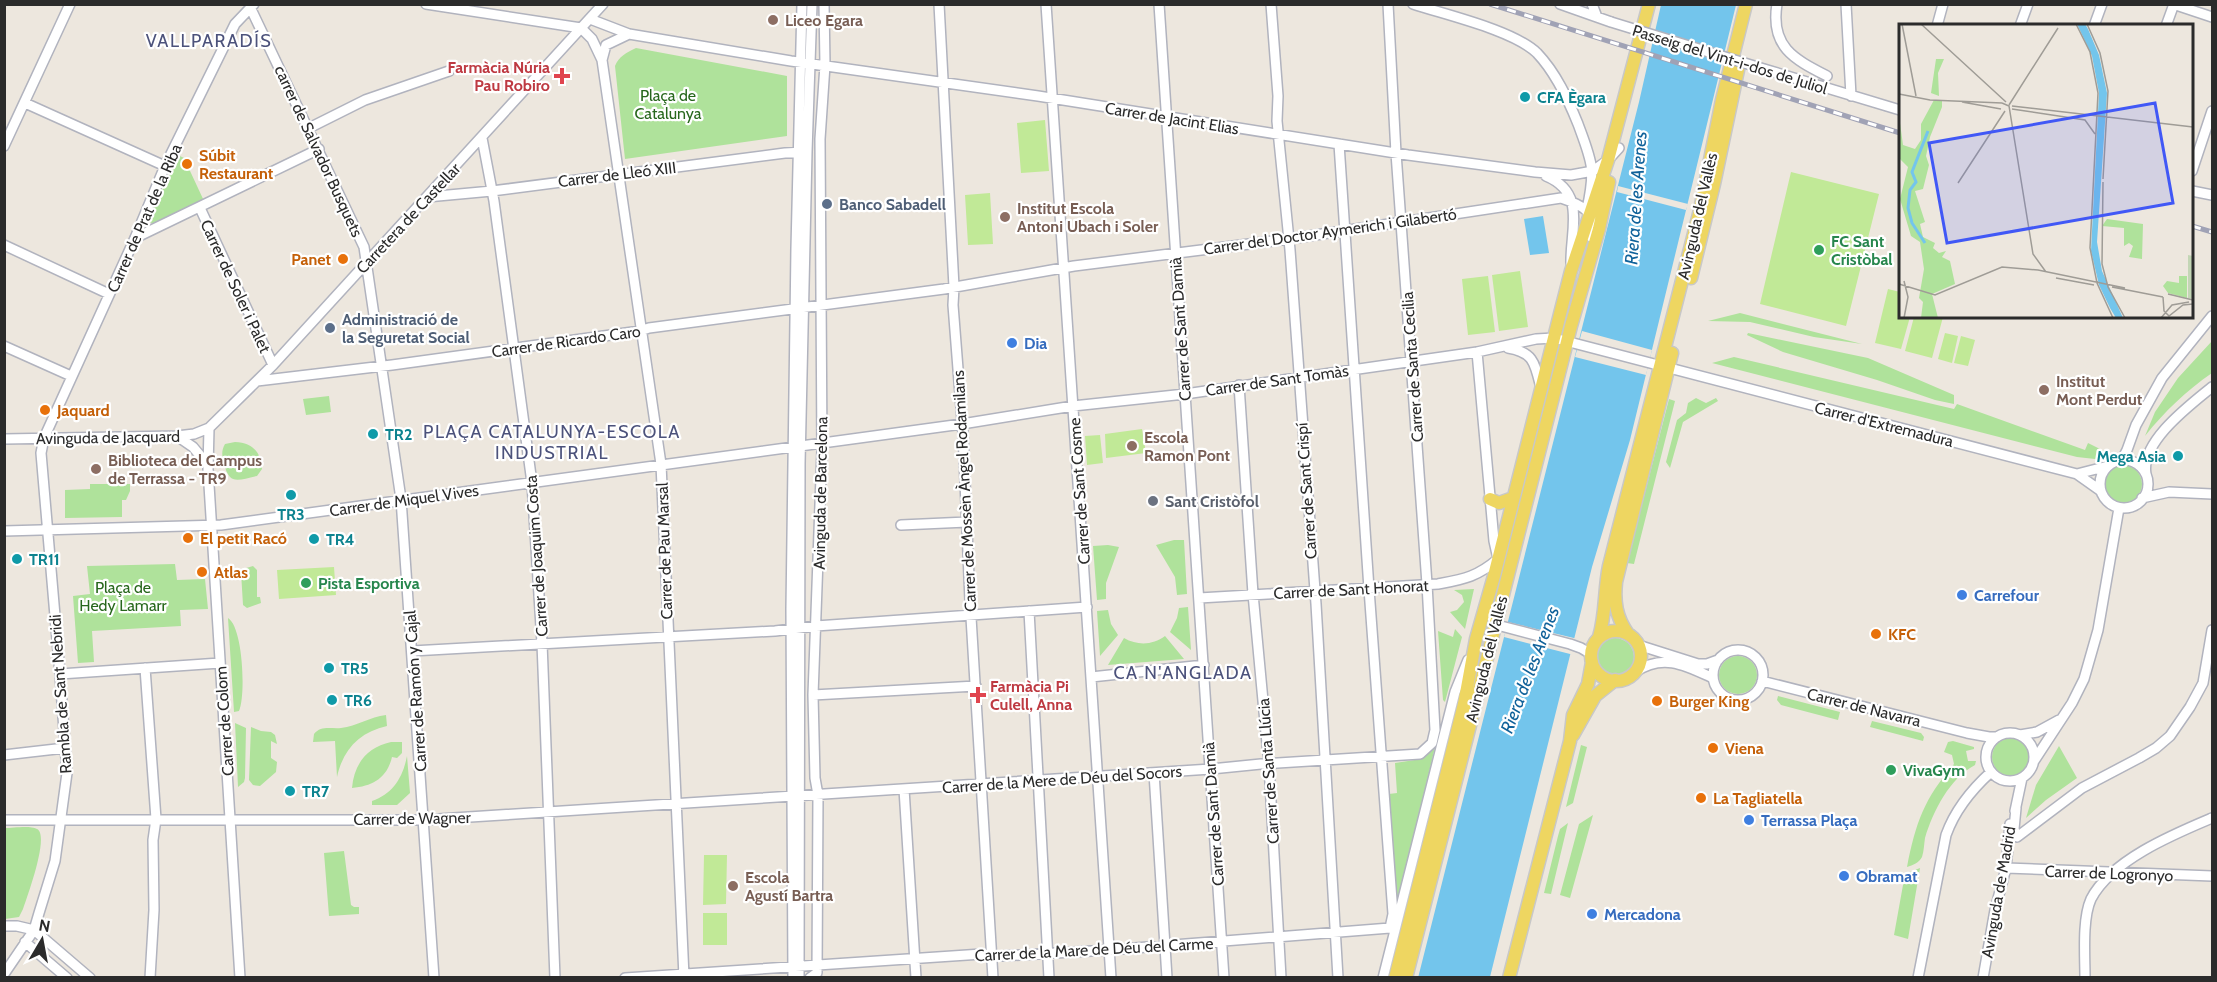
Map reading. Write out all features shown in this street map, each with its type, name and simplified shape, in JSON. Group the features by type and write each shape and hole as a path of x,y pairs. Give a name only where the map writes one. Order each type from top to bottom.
{"main road":[{"name":"Avinguda del Vallès","path":"1395,978 1464,704 1474,647 1554,338 1588,213 1608,160 1649,4"},
{"name":"Avinguda del Vallès","path":"1406,978 1501,626 1571,342 1581,288 1599,229 1607,187 1656,4"},
{"name":"Avinguda del Vallès","path":"1599,637 1609,566 1702,204 1722,100 1746,4"},
{"name":"Avinguda del Vallès","path":"1628,634 1620,624 1616,609 1616,582 1666,381 1660,364 1708,210 1754,4"},
{"path":"1490,500 1499,503 1513,498"},
{"path":"1509,978 1570,741 1573,715 1588,684 1591,658 1593,646 1599,637 1614,631 1628,634 1638,645 1640,661 1635,672 1623,680 1615,680 1598,673 1591,658"},
{"path":"1570,741 1595,696 1615,680"}],"street":[{"path":"4,146 70,4"},
{"path":"426,4 580,28"},
{"path":"490,15 493,4"},
{"name":"Carretera de Castellar","path":"209,428 273,365 603,4"},
{"name":"Avinguda de Barcelona","path":"802,4 806,63"},
{"name":"Avinguda de Barcelona","path":"799,978 795,971 794,796 797,446 802,152 806,63 812,4"},
{"name":"Avinguda de Barcelona","path":"810,978 817,973 819,795 815,778 813,695 822,442 820,139 825,65 824,4"},
{"name":"Carrer de Mossèn Àngel Rodamilans","path":"939,4 954,287 953,305 962,424 993,978"},
{"name":"Carrer de Sant Cosme","path":"1046,4 1111,978"},
{"name":"Carrer de Sant Damià","path":"1159,4 1224,978"},
{"name":"Carrer de Sant Crispí","path":"1271,4 1278,96 1278,135 1289,238 1314,593 1338,978"},
{"name":"Carrer de Santa Cecilia","path":"1388,4 1435,730"},
{"path":"1413,4 1496,32 1523,43 1536,52 1560,84 1589,151 1593,171 1588,213 1572,202"},
{"name":"Passeig del Vint-i-dos de Juliol","path":"1560,4 1611,22 1899,110"},
{"path":"1592,4 1597,17"},
{"path":"1777,4 1774,18 1790,56 1827,76"},
{"path":"1846,4 1851,96"},
{"path":"1937,24 1943,4"},
{"path":"2021,24 2028,4"},
{"path":"2095,24 2102,4"},
{"path":"2167,24 2173,5 2212,17"},
{"name":"carrer de Salvador Busquets","path":"253,7 364,247 367,262"},
{"name":"Carrer de Prat de la Riba","path":"44,438 135,238 165,166 235,24 253,7"},
{"name":"Carrer de Jacint Elias","path":"590,19 629,34 806,63 1535,172 1570,176 1593,171 1619,148"},
{"name":"Carrer de Pau Marsal","path":"580,28 592,39 602,60 661,464 684,975"},
{"path":"602,60 606,45 629,34"},
{"path":"309,128 365,100 448,71"},
{"path":"25,103 165,166"},
{"path":"2193,168 2212,111"},
{"name":"Carrer de Joaquim Costa","path":"482,138 515,349 532,483 542,643 555,978"},
{"path":"1339,144 1381,757"},
{"path":"135,238 319,149"},
{"name":"Carrer de Lleó XIII","path":"427,197 802,152"},
{"name":"Carrer de Jacint Elias","path":"1535,172 1561,184 1572,202"},
{"path":"2193,191 2212,195"},
{"name":"Carrer del Doctor Aymerich i Gilabertó","path":"799,309 954,287 1064,268 1561,198 1572,202"},
{"path":"1572,202 1574,221 1570,245 1573,266"},
{"name":"Carrer de Soler i Palet","path":"200,208 273,365"},
{"name":"Avinguda del Vallès","path":"1581,288 1593,228 1588,213"},
{"path":"4,245 109,294"},
{"name":"Carrer de Ramón y Cajal","path":"367,262 401,499 434,978"},
{"name":"Carrer de Ricardo Caro","path":"257,381 515,349 649,328 799,309"},
{"path":"2212,316 2162,378 2136,425 2124,455 2102,474 2101,491 2106,500 2119,508 2133,506 2142,498 2147,487 2144,466 2152,446 2181,412 2212,387"},
{"path":"1554,338 1571,342"},
{"name":"Carrer de Sant Tomàs","path":"797,446 962,424 1073,406 1185,394 1411,362 1477,352 1536,339 1554,338"},
{"name":"Carrer d'Extremadura","path":"1571,342 2077,474 2101,491"},
{"path":"4,346 71,376"},
{"path":"1502,347 1528,354 1537,371 1541,388"},
{"path":"1477,352 1490,500 1498,559"},
{"path":"1666,381 1690,374"},
{"name":"Carrer de Santa Llúcia","path":"1239,385 1253,594 1269,765 1281,978"},
{"name":"Avinguda de Jacquard","path":"4,439 177,436 194,434 209,428"},
{"name":"Carrer de Colom","path":"209,428 208,465 240,978"},
{"path":"177,436 193,447 208,465"},
{"name":"Rambla de Sant Nebridi","path":"4,974 34,930 55,861 67,773 41,453 44,438"},
{"name":"Carrer de Miquel Vives","path":"4,531 212,526 797,446"},
{"path":"2111,464 2131,461 2143,470 2147,481 2169,492"},
{"name":"Carrer d'Extremadura","path":"2077,474 2111,464"},
{"path":"2142,498 2169,492 2212,495"},
{"path":"2061,719 2037,732 1997,736 1987,753 1986,759 1990,772 2011,781 2022,778 2030,771 2081,687 2098,630 2119,508"},
{"path":"901,525 967,522"},
{"name":"Carrer de Sant Honorat","path":"1199,598 1427,585 1480,574 1498,559"},
{"path":"1486,605 1489,614 1501,626 1576,646 1591,658"},
{"path":"412,651 795,629 1087,607"},
{"path":"1029,611 1049,978"},
{"name":"Avinguda de Madrid","path":"2022,778 2014,829 2017,837 2022,836 2031,826 2082,788 2156,748 2170,736 2208,679 2212,630"},
{"path":"1638,645 1698,664 1718,660 1728,652 1736,650 1750,654 1761,665 1762,681 1755,693 1748,698 1733,700 1720,693 1713,678 1718,660"},
{"name":"Avinguda del Vallès","path":"1383,978 1455,692 1474,647"},
{"path":"1635,672 1649,663 1660,661 1697,670 1713,678"},
{"path":"60,674 220,663"},
{"path":"1091,677 1203,665"},
{"path":"146,668 156,819 153,840 154,910 150,978"},
{"name":"Carrer de Navarra","path":"1762,681 1967,733 1997,736"},
{"path":"813,695 976,686"},
{"name":"Carrer de la Mere de Déu del Socors","path":"819,795 1420,754 1432,743 1435,730"},
{"path":"1967,733 1987,753"},
{"path":"2020,735 2031,744 2034,761"},
{"path":"4,755 65,748"},
{"name":"Carrer de la Mare de Déu del Carme","path":"625,978 795,971 817,965 982,954 991,956 1048,954 1390,928 1393,914 1381,757"},
{"path":"1918,978 1946,835 1952,818 1965,799 1990,772"},
{"path":"1154,773 1167,978"},
{"path":"904,789 916,978"},
{"name":"Carrer de Wagner","path":"4,820 423,820 819,795"},
{"name":"Avinguda de Madrid","path":"1983,978 1995,910 2006,868 2011,819 2016,808"},
{"path":"2085,978 2087,914 2091,900 2113,873 2144,849 2212,818"},
{"name":"Carrer de Logronyo","path":"2006,868 2212,876"},
{"path":"4,926 34,930 90,978"},
{"path":"25,942 67,978"}],"green space":[{"name":"Plaça de Catalunya","path":"636,48 787,76 787,136 625,159 615,66 621,57"},
{"path":"1045,120 1049,171 1021,173 1017,123"},
{"path":"178,155 184,158 204,201 155,225 148,221"},
{"name":"FC Sant Cristòbal","path":"1791,172 1879,194 1846,326 1760,304"},
{"path":"990,193 993,244 968,245 965,195"},
{"path":"1520,271 1528,327 1499,331 1492,275"},
{"path":"1488,276 1495,332 1468,335 1462,279"},
{"path":"1888,289 1899,292 1899,318 1910,318 1901,349 1875,343"},
{"path":"1740,313 1862,344 1814,337 1750,322 1708,321"},
{"path":"1914,318 1943,318 1932,358 1905,351"},
{"path":"1748,333 1868,358 1954,395 1954,404 1783,352 1747,335"},
{"path":"1945,333 1958,336 1952,363 1938,359"},
{"path":"1961,336 1975,340 1968,366 1954,363"},
{"path":"2212,341 2212,373 2176,402 2145,436 2155,412 2178,378"},
{"path":"1734,357 1954,409 1957,404 2085,450 2088,443 2108,453 2095,459 2077,457 1712,363"},
{"path":"329,396 331,412 306,415 303,399"},
{"path":"1696,398 1706,403 1716,398 1718,401 1683,422 1670,468 1666,462 1677,420 1686,413 1688,403"},
{"path":"1669,399 1675,401 1634,564 1627,563"},
{"path":"1142,429 1146,453 1106,458 1105,434"},
{"path":"1100,435 1103,463 1087,465 1085,436"},
{"path":"235,442 247,444 258,453 262,469 257,476 235,480 229,475 222,451 225,444"},
{"path":"2123,465 2136,471 2142,484 2136,497 2123,503 2110,497 2104,484 2110,471"},
{"path":"90,484 130,484 126,500 122,500 122,517 65,518 65,490 90,489"},
{"path":"1184,540 1187,594 1177,595 1175,577 1156,545"},
{"path":"1093,546 1119,547 1106,583 1106,599 1097,600"},
{"name":"Plaça de Hedy Lamarr","path":"175,564 177,580 205,579 208,609 180,610 181,626 92,631 94,662 78,663 73,596 90,594 87,566"},
{"path":"253,566 257,570 257,597 260,597 261,603 247,608 243,605 241,572"},
{"name":"Pista Esportiva","path":"334,567 336,595 279,599 277,570"},
{"path":"1474,589 1465,629 1450,612 1457,610 1464,602 1462,595 1454,590"},
{"path":"1188,607 1191,650 1170,632 1179,608"},
{"path":"1108,610 1111,624 1118,635 1100,656 1097,611"},
{"path":"228,618 237,634 243,677 239,711 234,712"},
{"path":"1455,629 1462,637 1445,702 1438,631 1453,637"},
{"path":"1165,636 1184,659 1108,665 1124,638 1145,643"},
{"path":"1615,638 1628,644 1634,657 1628,670 1615,676 1602,670 1596,657 1602,644"},
{"path":"1738,656 1751,662 1757,675 1751,688 1738,694 1725,688 1719,675 1725,662"},
{"path":"1778,696 1840,712 1838,720 1781,705 1777,700"},
{"path":"386,715 387,726 361,737 348,750 337,777 335,741 313,742 314,734 323,728 347,727"},
{"path":"1872,721 1921,733 1924,737 1923,741 1870,727"},
{"path":"235,723 246,728 245,778 238,787"},
{"path":"251,727 271,732 275,735 277,744 271,741 271,758 277,762 276,772 260,786 253,785 249,780"},
{"path":"2011,738 2024,744 2030,757 2024,770 2011,776 1998,770 1992,757 1998,744"},
{"path":"1953,741 1974,747 1966,751 1968,761 1976,761 1975,765 1958,778 1944,796 1928,828 1922,857 1914,865 1907,867 1918,824 1928,800 1954,764 1952,755 1944,752 1948,742"},
{"path":"391,742 402,742 402,753 397,758 392,757 383,776 373,783 352,788 353,779 363,758 375,748"},
{"path":"1436,743 1396,913 1389,794 1397,793 1395,763 1421,759"},
{"path":"1581,745 1587,747 1573,803 1566,807"},
{"path":"2059,746 2077,778 2046,800 2026,818 2036,785"},
{"path":"407,756 410,793 397,805 372,805 372,801 386,794 396,784"},
{"path":"1593,815 1570,898 1560,895 1579,824"},
{"path":"1568,823 1551,894 1544,893 1560,829"},
{"path":"5,828 37,829 41,842 23,909 19,917 5,919"},
{"path":"344,851 351,905 359,907 359,914 329,916 324,853"},
{"path":"704,855 727,855 726,904 703,905"},
{"path":"1920,868 1908,939 1894,935 1905,874"},
{"path":"703,913 727,913 727,945 703,945"}],"water":[{"name":"Riera de les Arenes","path":"1661,5 1736,5 1630,440 1592,567 1490,977 1418,978 1639,102"},
{"path":"1543,216 1549,253 1530,255 1524,219"}],"pier":[{"path":"1618,186 1688,204 1686,210 1617,192"},
{"path":"1582,331 1652,350 1646,375 1575,357"},
{"path":"1508,622 1578,639 1574,655 1504,637"}],"railway":[{"path":"1490,4 1899,133"},
{"path":"2193,226 2212,232"}],"place":[{"name":"Liceo Egara","path":"773,20"},
{"name":"Farmàcia Núria Pau Robiro","path":"562,76"},
{"name":"CFA Ègara","path":"1525,97"},
{"name":"Súbit Restaurant","path":"187,164"},
{"name":"Banco Sabadell","path":"827,204"},
{"name":"Institut Escola Antoni Ubach i Soler","path":"1005,217"},
{"name":"FC Sant Cristòbal","path":"1819,250"},
{"name":"Panet","path":"343,259"},
{"name":"Administració de la Seguretat Social","path":"330,328"},
{"name":"Dia","path":"1012,343"},
{"name":"Institut Mont Perdut","path":"2044,390"},
{"name":"Jaquard","path":"45,410"},
{"name":"TR2","path":"373,434"},
{"name":"Escola Ramon Pont","path":"1132,446"},
{"name":"Mega Asia","path":"2178,456"},
{"name":"Biblioteca del Campus de Terrassa - TR9","path":"96,469"},
{"name":"TR3","path":"291,495"},
{"name":"Sant Cristòfol","path":"1153,501"},
{"name":"El petit Racó","path":"188,538"},
{"name":"TR4","path":"314,539"},
{"name":"TR11","path":"17,559"},
{"name":"Atlas","path":"202,572"},
{"name":"Pista Esportiva","path":"306,583"},
{"name":"Carrefour","path":"1962,595"},
{"name":"KFC","path":"1876,634"},
{"name":"TR5","path":"329,668"},
{"name":"Farmàcia Pi Culell, Anna","path":"978,695"},
{"name":"TR6","path":"332,700"},
{"name":"Burger King","path":"1657,701"},
{"name":"Viena","path":"1713,748"},
{"name":"VivaGym","path":"1891,770"},
{"name":"TR7","path":"290,791"},
{"name":"La Tagliatella","path":"1701,798"},
{"name":"Terrassa Plaça","path":"1749,820"},
{"name":"Obramat","path":"1844,876"},
{"name":"Escola Agustí Bartra","path":"733,886"},
{"name":"Mercadona","path":"1592,914"}],"district":[{"name":"VALLPARADÍS","path":"209,41"},
{"name":"PLAÇA CATALUNYA-ESCOLA INDUSTRIAL","path":"552,442"},
{"name":"CA N'ANGLADA","path":"1183,673"}]}
